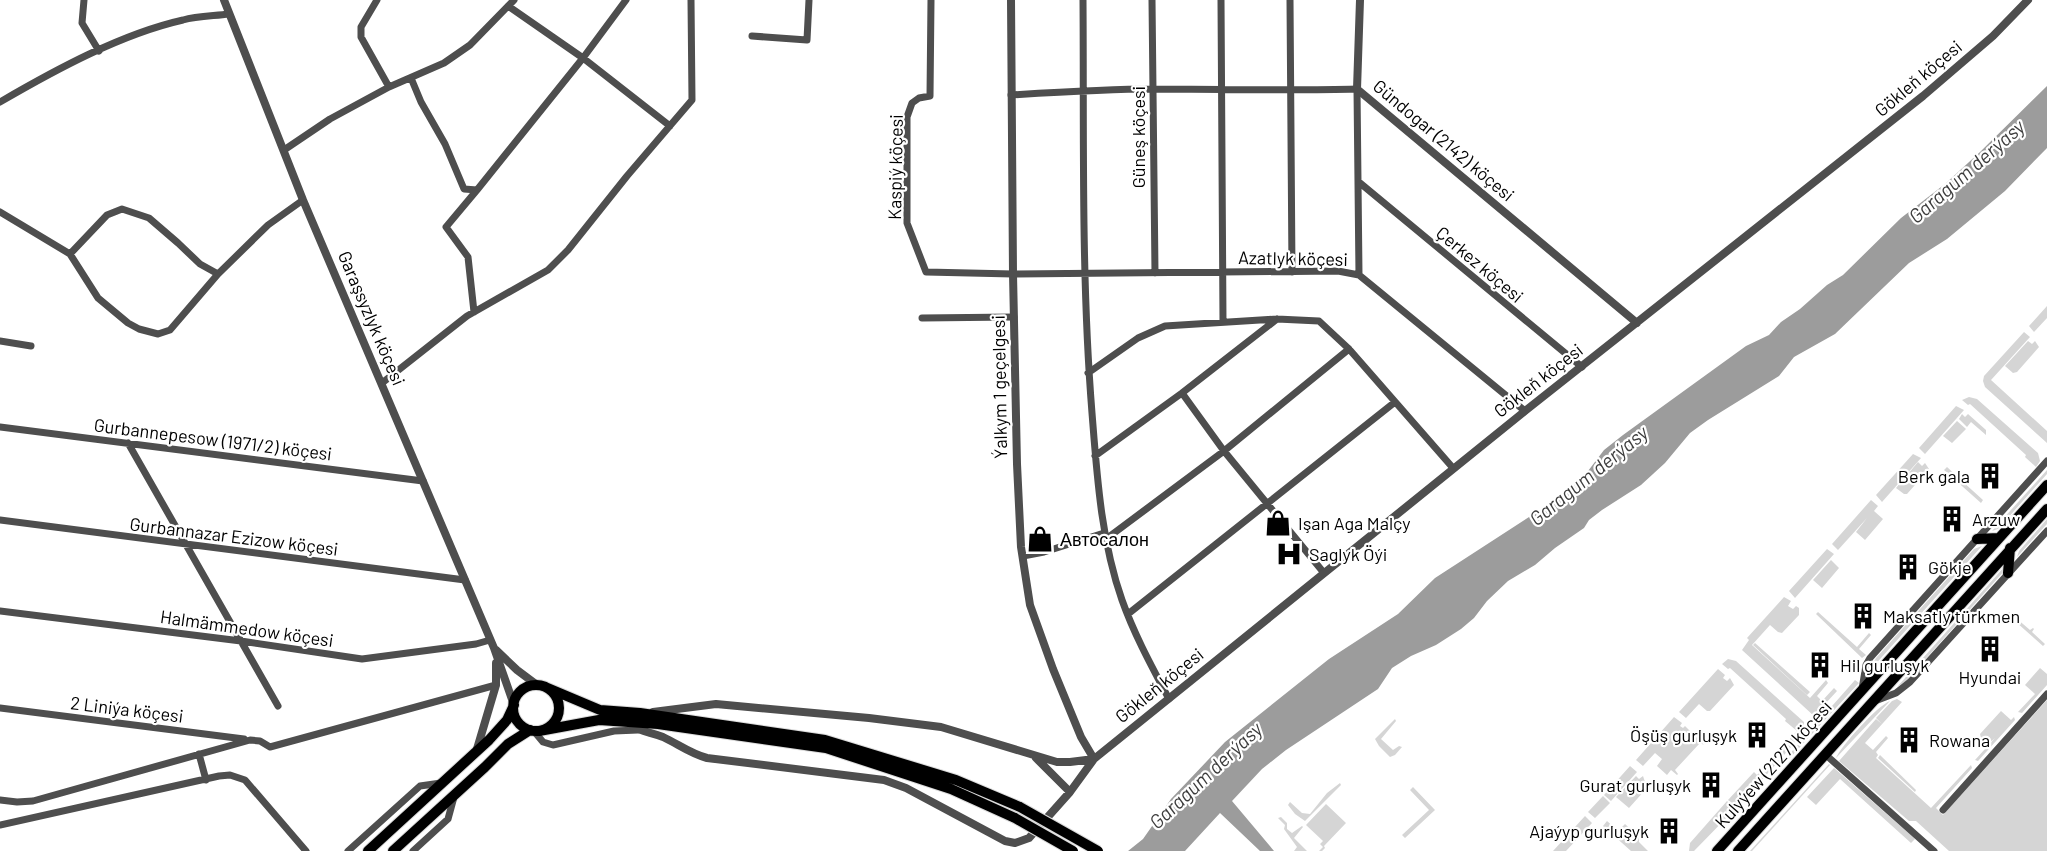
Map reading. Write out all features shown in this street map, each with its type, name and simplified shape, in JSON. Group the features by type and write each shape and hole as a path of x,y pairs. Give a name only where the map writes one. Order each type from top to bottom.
{"main road":[{"name":"Kulyýew (2127) köçesi","path":"1717,851 2047,485"},
{"name":"Kulyýew (2127) köçesi","path":"1738,851 2047,509"},
{"path":"1977,539 1998,538"},
{"path":"2008,573 2010,548"},
{"path":"368,851 489,740 507,720 519,693 531,686 540,686 600,710 640,713 825,740 956,780 1020,807 1098,851"},
{"path":"393,851 508,744 534,730 553,724 559,710 555,695 540,686"},
{"path":"514,705 516,718 520,724 534,730 599,720 658,724 826,748 951,789 1015,818 1073,851"}],"street":[{"path":"84,0 82,23 99,51"},
{"name":"Garaşsyzlyk köçesi","path":"225,0 303,200 492,644"},
{"path":"377,0 361,27 361,37 389,87"},
{"path":"474,312 468,257 446,227 583,58 626,0"},
{"path":"382,383 474,312 548,270 568,250 692,100 691,0"},
{"path":"752,36 807,40 809,0"},
{"name":"Kaspiý köçesi","path":"926,272 907,223 907,117 912,103 919,98 930,96 931,0"},
{"name":"Ýalkym 1 geçelgesi","path":"1011,0 1017,464 1023,556 1030,605 1081,737 1094,759"},
{"path":"1083,0 1084,273 1088,374 1095,456 1105,536 1122,600 1169,699"},
{"name":"Güneş köçesi","path":"1152,0 1155,273"},
{"path":"1221,0 1223,322"},
{"path":"1290,0 1292,272"},
{"path":"1359,275 1360,0"},
{"name":"Gökleň köçesi","path":"627,722 638,730 660,736 695,755 707,758 884,780 906,788 1005,841 1015,843 1029,838 1070,792 1094,759 1453,468 1923,96 1993,36 2028,0"},
{"path":"284,150 330,119 389,87 444,63 470,45 511,3 670,126"},
{"path":"0,102 40,79 140,33 183,19 229,14"},
{"path":"411,78 421,102 445,144 464,189 477,190"},
{"name":"Gündogar (2142) köçesi","path":"1011,95 1083,90 1358,90 1637,323"},
{"name":"Çerkez köçesi","path":"1360,183 1582,367"},
{"path":"0,212 70,254 98,298 128,323 139,329 158,333 170,330 218,274 268,225 303,200"},
{"path":"70,254 107,215 122,209 149,218 200,264 218,274"},
{"name":"Azatlyk köçesi","path":"926,272 1013,274 1338,271 1359,275 1525,411"},
{"path":"922,318 1014,317"},
{"path":"1088,374 1138,338 1165,326 1277,319 1319,321 1350,349 1453,468"},
{"path":"1095,456 1182,393 1277,319"},
{"path":"0,341 31,346"},
{"path":"1023,556 1105,536 1224,451 1350,349"},
{"path":"1182,393 1224,451 1324,573"},
{"path":"1128,614 1395,402"},
{"name":"Gurbannepesow (1971/2) köçesi","path":"0,427 423,481"},
{"path":"128,443 278,706"},
{"path":"1862,691 1866,665 1870,658 2047,461"},
{"name":"Gurbannazar Ezizow köçesi","path":"0,520 187,546 465,580"},
{"path":"1875,701 1896,693 1910,682 2047,531"},
{"name":"Halmämmedow köçesi","path":"0,611 241,641 362,659 476,644 492,644"},
{"path":"477,750 496,685 497,671 492,644"},
{"path":"492,644 517,670 540,686"},
{"path":"492,644 514,705"},
{"name":"2 Liniýa köçesi","path":"0,708 260,741 270,747 496,685"},
{"path":"1943,810 2047,694"},
{"path":"640,713 716,704 869,718 941,727 1056,762 1094,759"},
{"path":"534,730 543,742 553,745 614,731 638,730"},
{"path":"0,800 33,801 250,740"},
{"path":"199,754 206,780"},
{"path":"1826,755 1934,851"},
{"path":"1035,757 1070,792"},
{"path":"0,825 230,776 245,780 305,851"},
{"path":"348,851 420,786 444,782"},
{"path":"413,851 448,819 454,795"}],"shaded area":[{"path":"2047,306 2047,318 2034,332 2029,326"},
{"path":"2024,332 2030,337 1991,380 2047,431 2047,443 1985,387 1983,381 1984,376"},
{"path":"2028,341 2032,344 2035,341 2039,347 2017,372 2013,373 2005,366"},
{"path":"1969,397 1977,399 2038,453 2040,461 2036,467 1970,404 1962,400"},
{"path":"1956,406 1964,410 1925,454 1919,448"},
{"path":"1962,414 1965,417 1968,414 1986,430 1986,435 1971,422 1967,427 1959,419"},
{"path":"1957,421 1966,429 1952,443 1943,436"},
{"path":"1913,454 1921,458 1882,502 1876,495"},
{"path":"1918,462 1922,466 1925,463 1929,469 1907,494 1904,494 1896,488"},
{"path":"1947,467 1961,480 1968,474 1962,481 1983,500 1981,503 1944,470"},
{"path":"2047,470 2047,474 1998,529 1992,531"},
{"path":"1871,500 1878,506 1874,511 1883,519 1865,540 1856,532 1867,518 1838,550 1832,544"},
{"path":"2047,519 2047,524 2017,557 2019,551"},
{"path":"1982,546 1872,668 1876,658 1974,549"},
{"path":"1827,549 1834,554 1795,598 1789,591"},
{"path":"1831,560 1839,568 1822,588 1813,580"},
{"path":"2005,566 2005,570 1906,681 1897,687"},
{"path":"1784,597 1791,601 1788,606 1793,609 1796,606 1799,608 1799,615 1782,633 1770,625 1752,645 1810,698 1826,680 1828,683 1817,696 1822,701 1834,688 1837,691 1814,716 1742,650 1749,640 1747,638"},
{"path":"1818,612 1857,647 1869,633 1871,635 1859,649 1866,655 1862,658 1816,614"},
{"path":"2009,612 2030,630 2033,628 2032,632 2045,644 2043,646 2007,614"},
{"path":"1755,643 1810,692 1807,695 1753,645"},
{"path":"1728,659 1736,661 1804,722 1804,732 1784,755 1779,751 1797,731 1730,668 1722,664"},
{"path":"2040,668 2047,674 2047,685 2022,713 2018,712 2035,694 2025,685"},
{"path":"1718,669 1725,675 1723,678 1727,681 1730,678 1734,685 1710,711 1699,704 1686,718 1679,712"},
{"path":"1855,680 1859,683 1789,759 1787,757"},
{"path":"1897,699 1902,702 1865,743 1873,750 1886,736 1888,738 1876,752 1878,755 1876,758 1931,808 1971,765 1972,768 1936,808 1943,815 2047,700 2047,851 1949,851 1916,821 1909,821 1839,761 1876,719 1882,724 1876,718 1892,701"},
{"path":"1890,701 1836,758 1860,727"},
{"path":"2001,711 2011,720 2014,717 2015,720 1978,761 1975,760 1995,738 1988,744 1980,734"},
{"path":"1674,717 1682,723 1680,726 1683,728 1685,726 1704,745 1700,743 1675,770 1677,775 1671,770 1667,775 1657,766 1662,759 1655,753 1643,766 1636,760"},
{"path":"1395,719 1396,721 1381,739 1393,750 1399,746 1402,747 1390,757 1375,739"},
{"path":"1880,755 1916,790 1915,792 1878,758"},
{"path":"1774,757 1779,761 1737,807 1728,800 1754,772 1757,775"},
{"path":"1829,764 1752,851 1750,851"},
{"path":"1630,766 1637,772 1611,801 1604,795"},
{"path":"1834,768 1915,839 1911,843 1840,779 1816,805 1807,797"},
{"path":"1636,776 1639,779 1643,776 1645,782 1643,787 1646,789 1629,808 1616,797"},
{"path":"1340,783 1341,785 1305,821 1288,805 1290,802 1302,813 1310,814 1327,793"},
{"path":"1413,787 1435,810 1405,838 1402,835 1429,810 1410,790"},
{"path":"1603,796 1610,803 1595,818 1588,812"},
{"path":"1727,801 1735,809 1694,851 1689,851 1690,843"},
{"path":"1326,804 1346,823 1324,846 1325,848 1319,851 1323,847 1320,844 1323,841 1306,825"},
{"path":"1585,816 1592,823 1566,851 1553,851"},
{"path":"1281,817 1287,823 1287,829 1292,833 1303,827 1294,838 1307,851 1294,851 1297,847 1284,829 1285,825 1278,818"},
{"path":"1607,821 1618,831 1625,824 1639,837 1639,842 1648,851 1631,851 1603,826"}],"water":[{"name":"Garagum derýasy","path":"2047,86 2047,148 2005,191 1947,239 1909,263 1835,334 1794,357 1779,376 1690,433 1665,463 1641,485 1602,510 1589,520 1584,528 1535,565 1508,581 1461,629 1392,668 1378,689 1286,750 1262,769 1232,801 1274,851 1260,851 1220,813 1185,851 1128,851 1143,839 1171,799 1225,742 1329,659 1398,614 1435,578 1557,499 1585,475 1604,450 1623,435 1746,346 1769,335 1781,322 1843,275 1901,218 1945,184"}],"place":[{"name":"Berk gala","path":"1990,476"},
{"name":"Arzuw","path":"1952,519"},
{"name":"Işan Aga Malçy","path":"1278,523"},
{"name":"Автосалон","path":"1040,539"},
{"name":"Saglyk Öýi","path":"1289,554"},
{"name":"Gökje","path":"1908,567"},
{"name":"Maksatly türkmen","path":"1863,616"},
{"name":"Hyundai","path":"1990,649"},
{"name":"Hil gurluşyk","path":"1820,665"},
{"name":"Öşüş gurluşyk","path":"1757,735"},
{"name":"Rowana","path":"1909,740"},
{"name":"Gurat gurluşyk","path":"1711,785"},
{"name":"Ajaýyp gurluşyk","path":"1669,831"}]}
